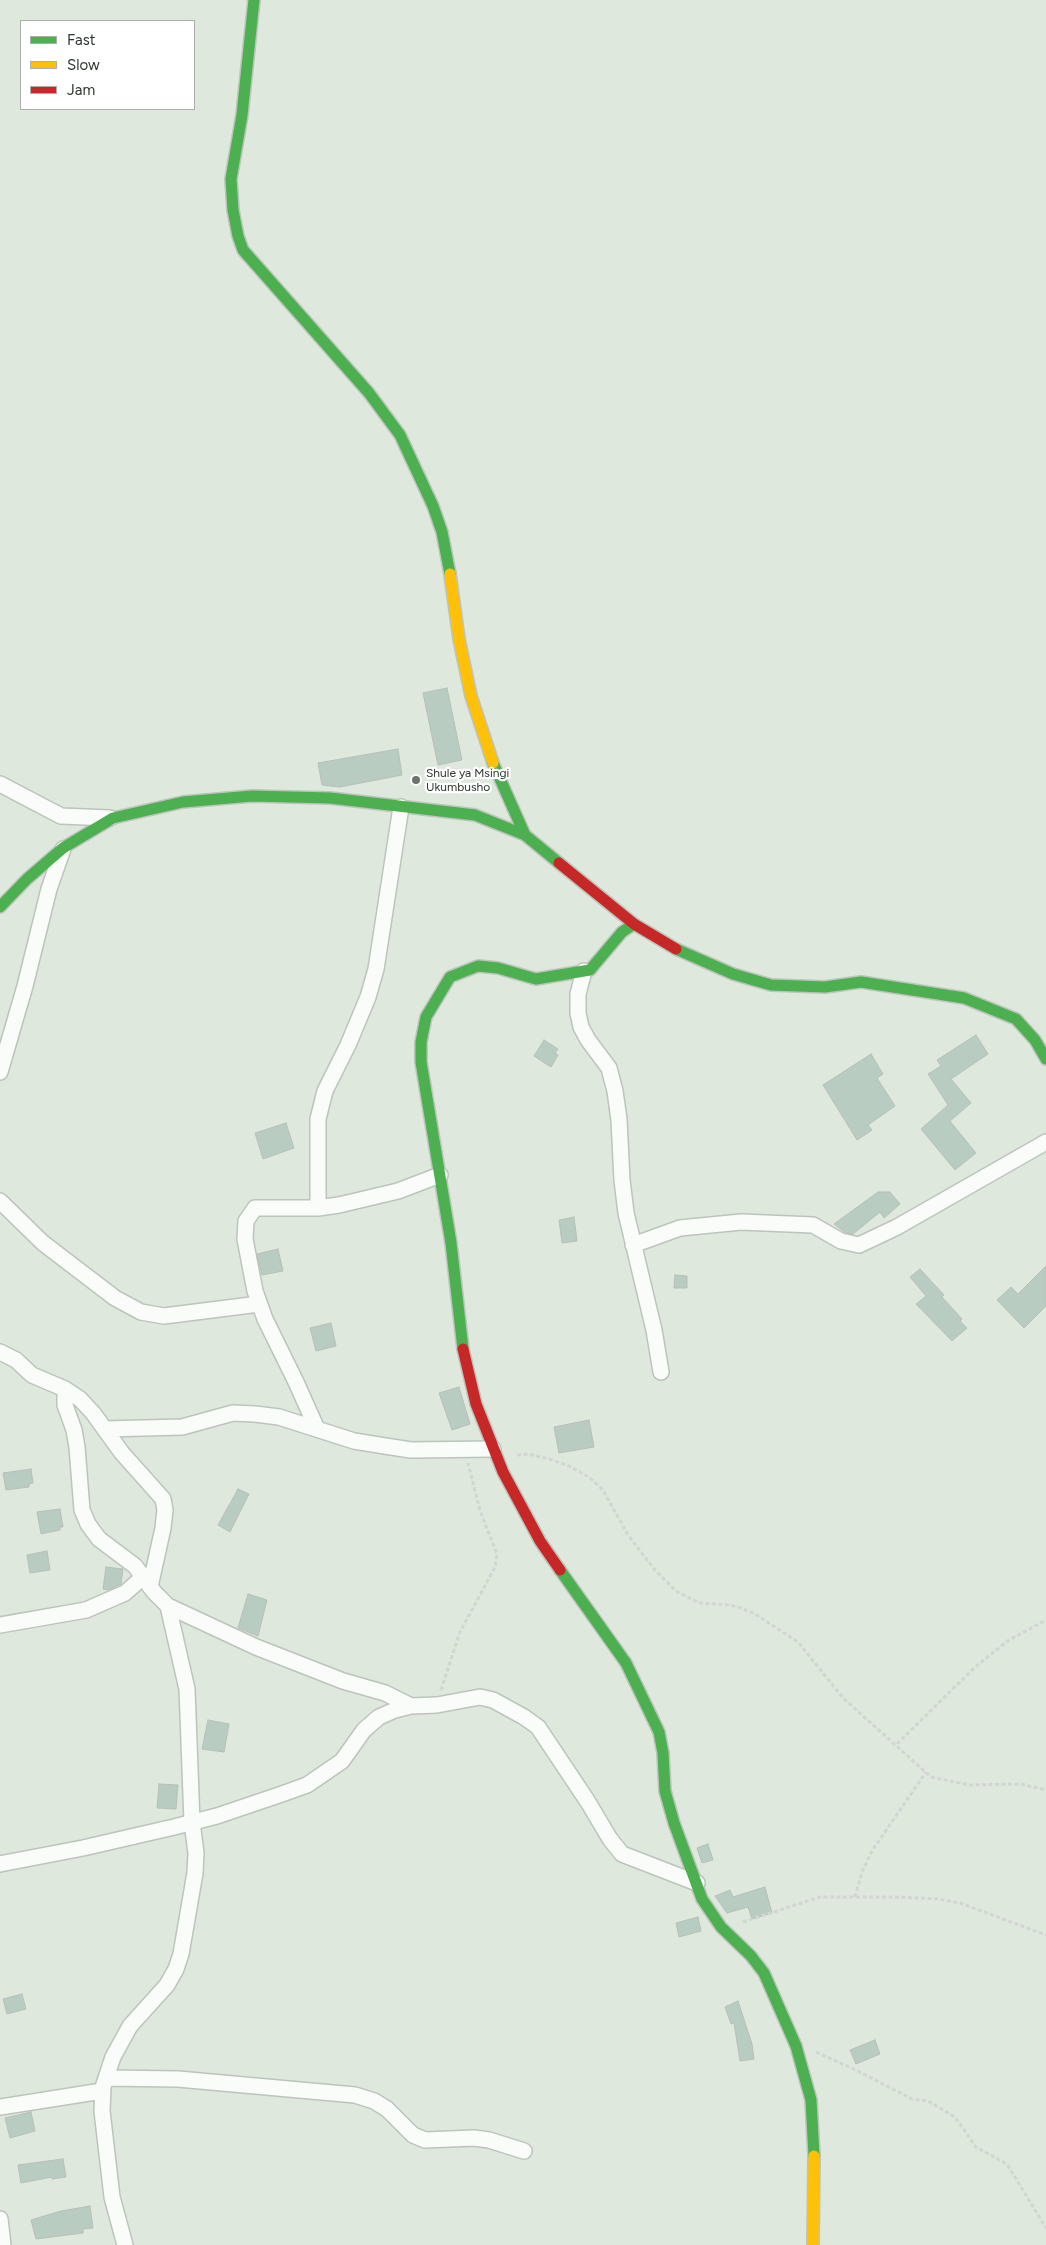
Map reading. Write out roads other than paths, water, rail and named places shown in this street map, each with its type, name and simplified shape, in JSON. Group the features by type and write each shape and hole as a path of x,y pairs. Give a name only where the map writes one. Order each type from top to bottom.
{"street":[{"path":"254,0 243,106 231,179 233,210 238,236 243,250 369,394 400,435 433,506 442,532 454,587 459,639 471,696 496,769 525,835"},
{"path":"0,784 61,816 113,818"},
{"path":"0,907 27,879 63,848 95,827 113,818 183,802 252,796 330,798 474,815 525,835 634,924 682,952 733,974 771,985 825,988 861,982 964,998 1016,1019 1035,1040 1046,1059"},
{"path":"318,1208 318,1118 325,1091 348,1045 368,997 376,969 401,806"},
{"path":"0,1072 49,889 63,848"},
{"path":"634,924 622,932 590,970 536,979 498,968 478,966 450,977 426,1017 420,1042 425,1090 453,1252 463,1350 476,1404 495,1452 540,1541 626,1663 647,1703 659,1732 662,1746 665,1791 702,1899 724,1930 751,1956 764,1973 796,2046 811,2100 815,2180 813,2245"},
{"path":"584,971 578,994 578,1012 581,1027 588,1040 609,1068 615,1091 620,1120 622,1180 633,1245 654,1330 661,1372"},
{"path":"633,1245 680,1228 741,1222 813,1226 841,1241 859,1245 897,1227 1046,1142"},
{"path":"317,1430 259,1304 245,1239 244,1230 249,1215 255,1208 260,1207 318,1208 360,1202 398,1191 440,1175"},
{"path":"0,1201 42,1243 115,1298 141,1312 164,1316 259,1304"},
{"path":"0,1352 16,1360 32,1375 65,1389 86,1405 122,1453 163,1499 165,1510 163,1528 146,1582 86,1610 0,1625"},
{"path":"65,1389 65,1405 74,1430 77,1447 82,1510 88,1524 98,1539 135,1566 146,1582 168,1606 256,1647 343,1681 385,1693 411,1706"},
{"path":"104,1429 182,1427 233,1413 279,1417 354,1441 384,1446 411,1450 464,1449 495,1452"},
{"path":"125,2245 112,2197 103,2129 104,2085 113,2057 130,2026 167,1985 181,1954 195,1873 196,1853 192,1822 187,1688 168,1606"},
{"path":"0,1864 83,1848 217,1816 307,1785 342,1761 364,1730 379,1717 411,1706 437,1705 457,1700 487,1698 535,1724 548,1740 610,1839 622,1854 697,1883"},
{"path":"0,2107 104,2085 178,2079 354,2095 374,2101 387,2109 414,2136 425,2140 474,2138 489,2140 524,2151"},
{"path":"0,2219 3,2245"}],"place":[{"name":"Shule ya Msingi Ukumbusho","path":"416,780"}]}
